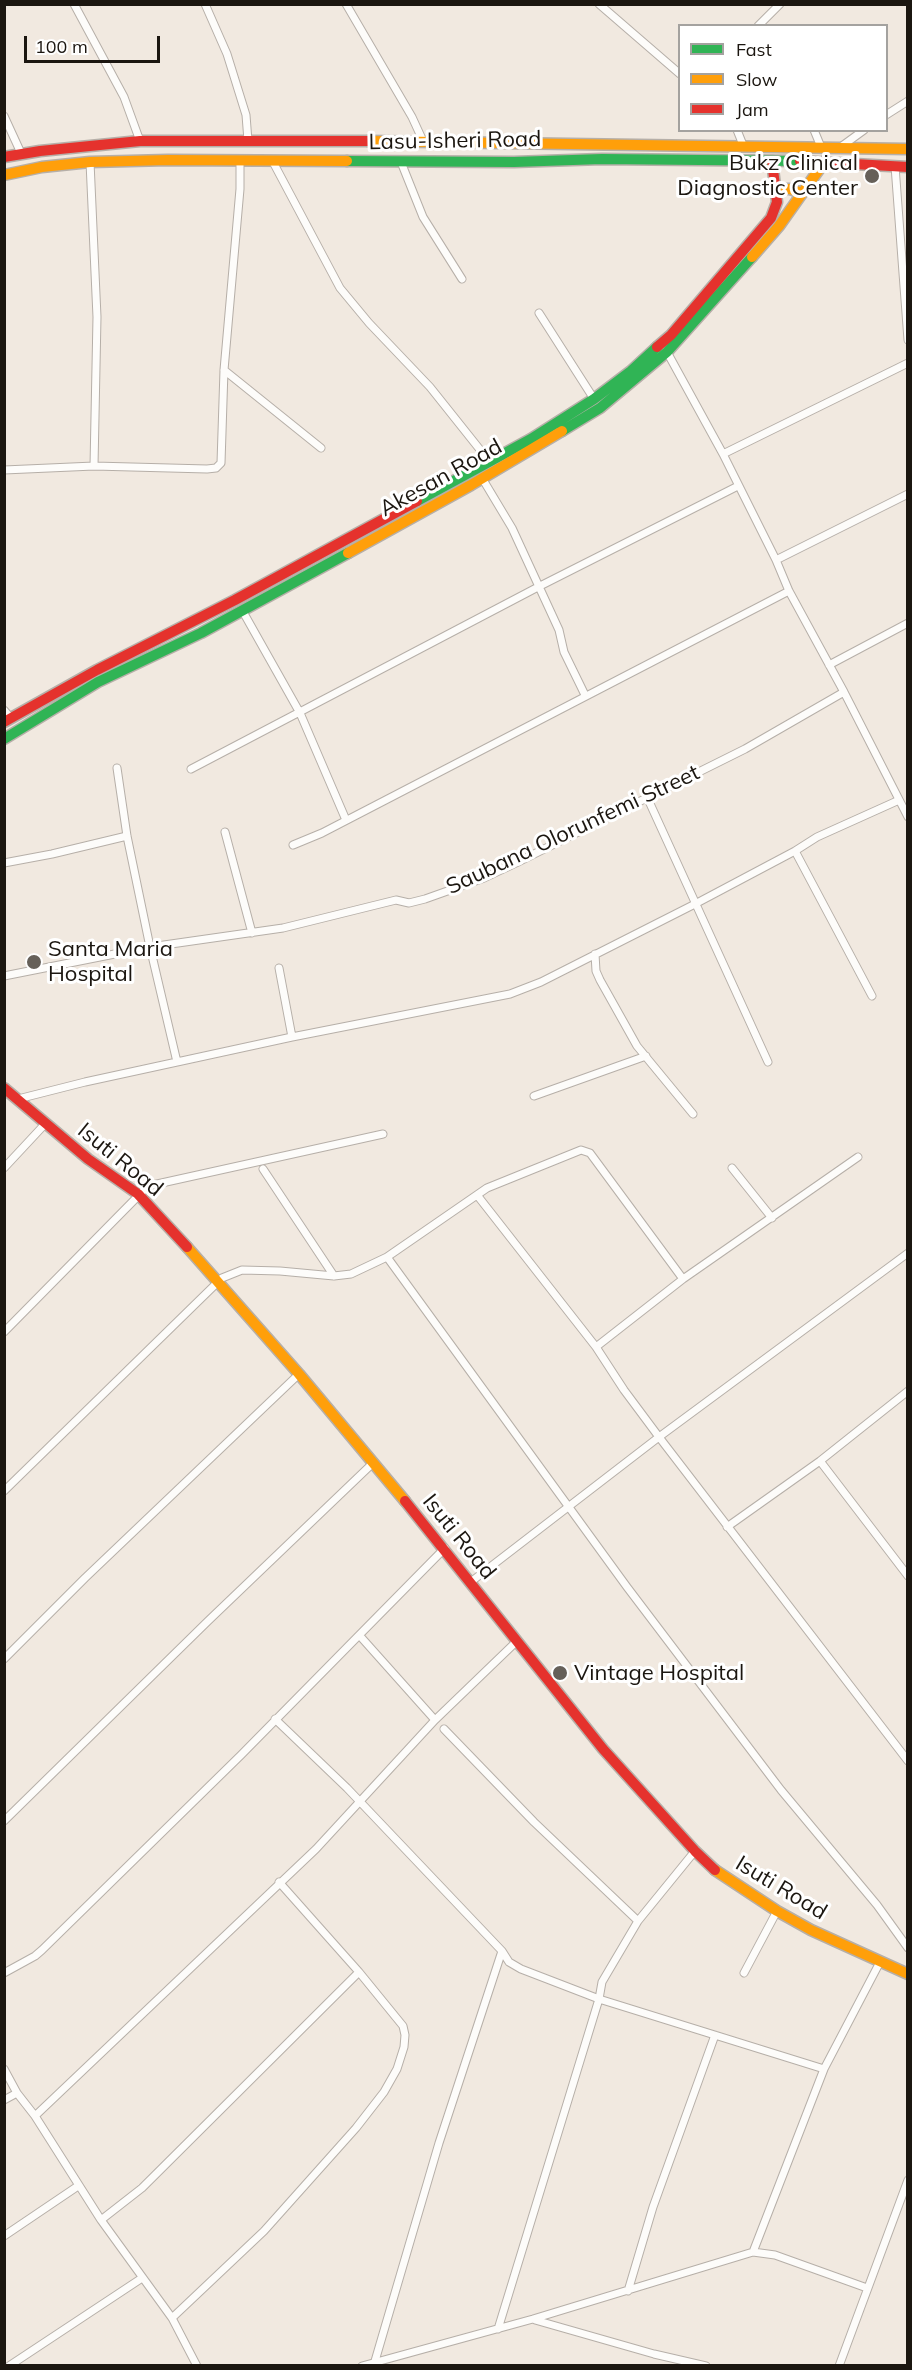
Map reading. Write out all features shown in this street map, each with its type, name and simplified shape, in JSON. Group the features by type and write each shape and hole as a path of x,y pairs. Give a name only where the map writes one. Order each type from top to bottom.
{"street":[{"path":"74,4 124,96 140,141"},
{"path":"205,4 227,54 246,116 248,141"},
{"path":"346,4 412,117 423,141"},
{"path":"760,24 780,4"},
{"path":"601,5 678,72"},
{"path":"888,114 908,101"},
{"path":"4,116 21,153"},
{"path":"738,132 743,145"},
{"path":"815,132 821,147"},
{"path":"840,148 861,132"},
{"name":"Lasu-Isheri Road","path":"4,157 21,153 140,141 423,141 554,145 743,145 908,149"},
{"name":"Lasu-Isheri Road","path":"4,175 42,167 90,162 168,160 273,162 514,162 602,159 825,161 908,167"},
{"path":"4,470 94,466 216,468 221,463 224,369 240,189 240,161"},
{"name":"Akesan Road","path":"6,717 329,549 531,439 594,399 631,371 671,335 771,218 777,202 772,161"},
{"name":"Akesan Road","path":"4,739 99,682 201,633 482,478 600,408 667,352 779,226 825,161"},
{"path":"90,162 97,317 94,466"},
{"path":"273,162 340,288 369,323 430,387 489,461"},
{"path":"401,162 423,217 462,279"},
{"path":"895,166 908,340"},
{"path":"777,189 790,189 802,193"},
{"path":"539,313 594,399"},
{"path":"667,352 723,454 789,591 844,692 897,801 908,817"},
{"path":"723,454 908,363"},
{"path":"224,369 321,448"},
{"path":"482,478 512,528 540,586 559,630 564,652 585,695"},
{"path":"191,769 540,586 738,486"},
{"path":"776,560 908,494"},
{"path":"293,845 346,820 789,591"},
{"path":"242,610 300,713 346,820"},
{"path":"829,665 908,623"},
{"name":"Saubana Olorunfemi Street","path":"4,976 150,947 283,928 396,900 410,903 425,899 494,873 745,749 844,692"},
{"path":"117,768 127,836 177,1062"},
{"path":"647,797 768,1062"},
{"path":"18,1099 292,1037 510,994 541,982 795,851 817,837 897,801"},
{"path":"225,832 252,933"},
{"path":"4,863 127,836"},
{"path":"795,851 872,996"},
{"path":"595,954 596,970 600,980 637,1046 693,1114"},
{"path":"279,968 292,1037"},
{"path":"534,1096 646,1056"},
{"name":"Isuti Road","path":"4,1088 87,1159 138,1194 218,1282 299,1374 445,1548 603,1749 695,1851 715,1870 777,1911 810,1930 908,1974"},
{"path":"4,1168 45,1124"},
{"path":"4,1332 148,1186 382,1134"},
{"path":"4,1491 218,1282 231,1273 242,1270 334,1276 351,1274 387,1257 487,1188 570,1153 581,1150 590,1153 683,1279"},
{"path":"596,1347 683,1279 858,1157"},
{"path":"263,1168 334,1276"},
{"path":"732,1168 772,1218"},
{"path":"477,1195 596,1347 659,1437 908,1761"},
{"path":"472,1581 659,1437 908,1253"},
{"path":"387,1257 569,1508 774,1780 877,1905 908,1948"},
{"path":"4,1659 84,1578 299,1374"},
{"path":"727,1527 820,1461 907,1392"},
{"path":"820,1461 908,1576"},
{"path":"4,1821 216,1612 373,1463"},
{"path":"4,1973 42,1950 360,1636 445,1548"},
{"path":"360,1636 435,1720"},
{"path":"36,2116 327,1837 435,1720 517,1641"},
{"path":"275,1719 359,1801 502,1951 509,1962 521,1969 599,1999 824,2069"},
{"path":"444,1729 534,1821 638,1921"},
{"path":"498,2329 605,1975 638,1921 695,1851"},
{"path":"172,2318 264,2231 356,2128 384,2092 397,2069 404,2047 403,2026 359,1972 279,1882"},
{"path":"744,1973 777,1911"},
{"path":"375,2361 439,2143 502,1951"},
{"path":"753,2252 824,2069 880,1962"},
{"path":"101,2220 142,2188 359,1972"},
{"path":"628,2291 653,2207 715,2035"},
{"path":"4,2069 17,2092 36,2116 78,2186 172,2318 197,2366"},
{"path":"4,2100 17,2092"},
{"path":"839,2366 908,2180"},
{"path":"4,2236 78,2186"},
{"path":"362,2366 533,2319 753,2252 775,2255 867,2288"},
{"path":"9,2366 142,2278"},
{"path":"533,2319 654,2354 706,2366"}],"traffic: fast":[{"path":"347,161 514,162 602,159 800,161"},
{"path":"562,431 600,408 667,352 752,257"},
{"path":"417,501 531,439 594,399 631,371 657,347"},
{"path":"4,739 98,682 201,633 348,553"}],"traffic: slow":[{"path":"368,141 908,149"},
{"path":"4,175 42,167 90,162 347,161"},
{"path":"752,257 779,226 825,161"},
{"path":"777,189 790,189 802,193"},
{"path":"348,553 471,485 562,431"},
{"path":"187,1247 299,1374 405,1501"},
{"path":"715,1870 777,1911 811,1930 908,1974"}],"traffic: jam":[{"path":"4,157 140,141 368,141"},
{"path":"657,347 671,335 771,218 777,202 772,161"},
{"path":"800,161 908,167"},
{"path":"4,722 97,670 235,600 417,501"},
{"path":"4,1088 88,1159 138,1194 187,1247"},
{"path":"405,1501 603,1749 715,1870"}],"place":[{"name":"Bukz Clinical Diagnostic Center","path":"872,176"},
{"name":"Santa Maria Hospital","path":"34,962"},
{"name":"Vintage Hospital","path":"560,1673"}]}
